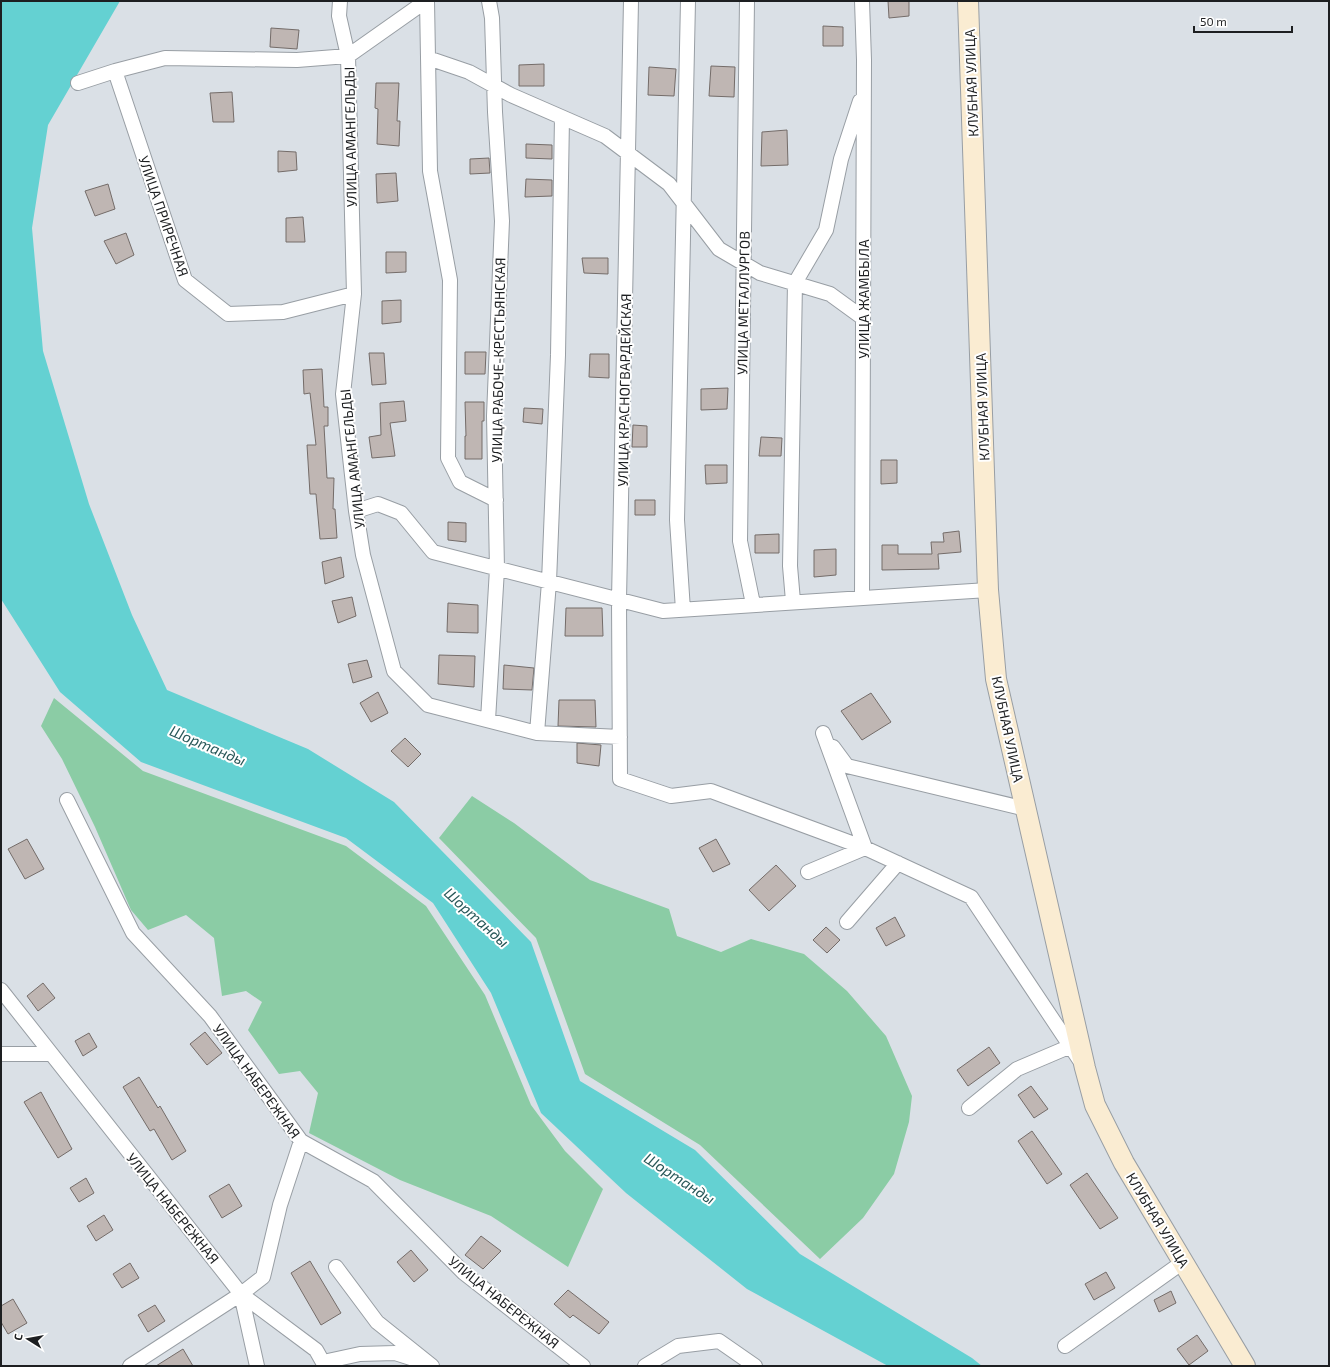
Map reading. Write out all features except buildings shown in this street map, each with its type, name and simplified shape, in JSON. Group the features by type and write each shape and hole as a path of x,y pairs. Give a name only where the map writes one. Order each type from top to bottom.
{"street":[{"name":"УЛИЦА АМАНГЕЛЬДЫ","path":"340,1 339,16 348,56 354,294 343,394 356,510 363,554 394,672 428,705 537,733 620,737"},
{"path":"78,83 114,71 165,58 297,60 348,56 426,1"},
{"path":"426,1 430,172 450,280 448,458 460,482 496,500"},
{"name":"УЛИЦА РАБОЧЕ-КРЕСТЬЯНСКАЯ","path":"488,720 497,569 494,416 502,221 494,86 492,18 489,1"},
{"name":"УЛИЦА КРАСНОГВАРДЕЙСКАЯ","path":"620,779 619,600 631,1"},
{"path":"683,610 677,520 688,1"},
{"name":"УЛИЦА МЕТАЛЛУРГОВ","path":"747,1 740,541 753,604"},
{"name":"УЛИЦА ЖАМБЫЛА","path":"862,1 864,89 862,597"},
{"name":"КЛУБНАЯ УЛИЦА","path":"968,1 988,590 996,679 1085,1068 1095,1105 1124,1163 1245,1366"},
{"path":"428,58 469,72 494,86 562,118 605,136 669,184 719,250 760,272 830,294 863,318"},
{"name":"УЛИЦА ПРИРЕЧНАЯ","path":"114,71 185,280 228,314 283,312 354,294"},
{"path":"793,601 790,566 795,284 826,230 841,159 864,89"},
{"path":"537,733 548,582 558,355 562,118"},
{"path":"356,510 378,504 401,513 433,552 663,611 793,601 988,590"},
{"path":"808,872 865,848 823,733 847,766 1026,809"},
{"name":"КЛУБНАЯ УЛИЦА","path":"620,779 671,796 711,791 865,848 971,898 1085,1068"},
{"name":"УЛИЦА НАБЕРЕЖНАЯ","path":"67,800 133,933 210,1016 301,1141 373,1181 464,1273 583,1366"},
{"path":"847,922 898,863"},
{"name":"УЛИЦА НАБЕРЕЖНАЯ","path":"1,990 241,1294 263,1277 280,1205 301,1141"},
{"path":"969,1108 1017,1070 1071,1046"},
{"path":"1,1054 51,1054"},
{"path":"1066,1346 1183,1262"},
{"path":"336,1267 377,1322 431,1365"},
{"path":"241,1294 316,1350 324,1364 360,1354 396,1353 431,1365"},
{"path":"130,1366 241,1294"},
{"path":"241,1294 257,1366"},
{"path":"645,1366 678,1346 719,1341 755,1366"}],"green space":[{"path":"54,698 143,771 346,846 426,906 485,995 531,1105 565,1151 603,1189 568,1267 491,1216 400,1180 309,1133 318,1093 300,1071 279,1074 248,1030 262,1002 246,991 222,996 214,938 186,915 148,930 131,910 95,827 62,759 41,726"},
{"path":"472,796 514,823 590,880 669,909 677,936 721,952 751,939 804,954 847,991 886,1036 912,1096 909,1122 894,1174 863,1218 820,1259 700,1145 585,1074 536,938 439,838"}],"water":[{"name":"Шортанды","path":"1,1 120,1 48,125 32,228 43,351 89,504 132,615 167,690 308,749 394,802 531,942 580,1081 695,1150 800,1254 972,1358 982,1366 888,1366 747,1289 626,1193 541,1113 491,993 433,903 346,838 141,762 60,692 1,599"}]}
